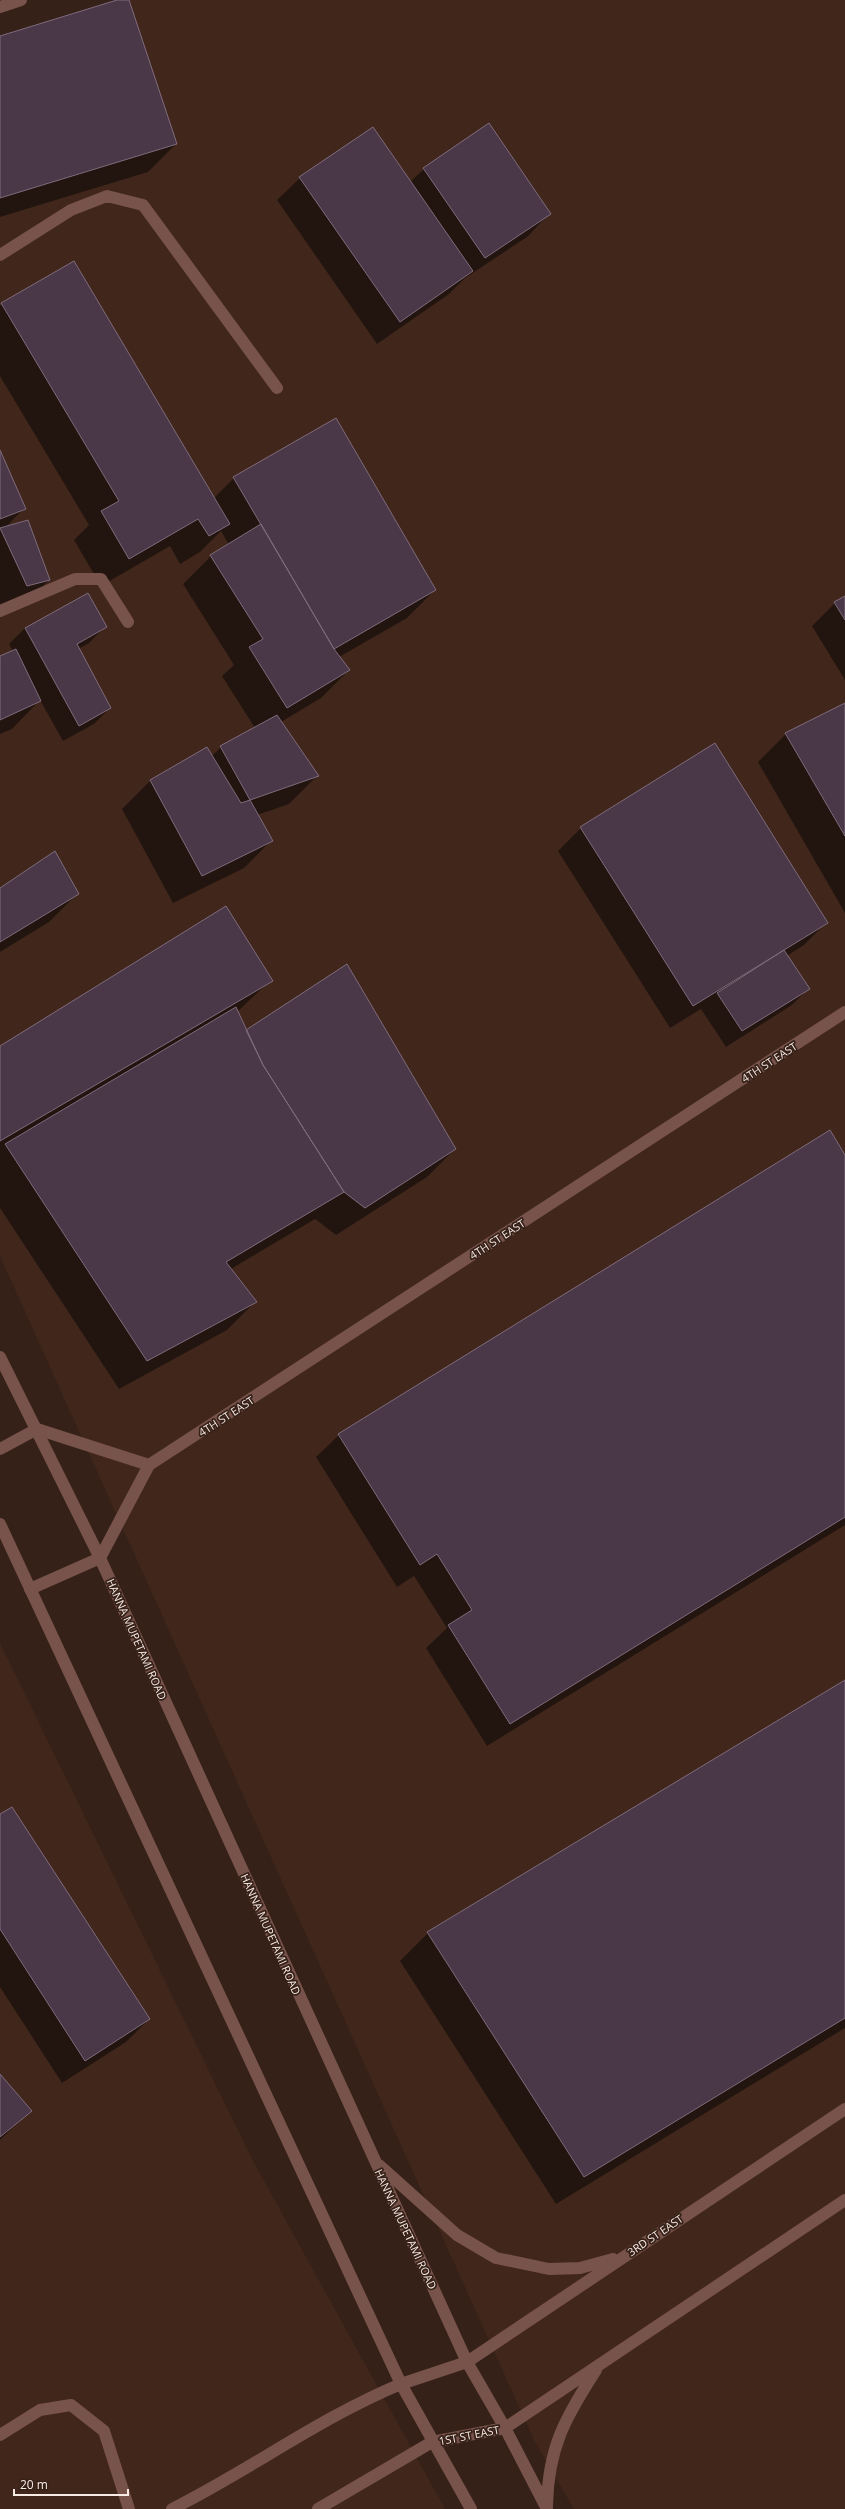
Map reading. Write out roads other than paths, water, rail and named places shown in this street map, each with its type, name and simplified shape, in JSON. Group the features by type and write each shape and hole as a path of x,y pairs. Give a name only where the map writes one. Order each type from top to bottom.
{"street":[{"path":"0,7 21,0"},
{"path":"0,255 71,210 107,196 142,205 277,388"},
{"path":"0,612 75,579 101,579 128,622"},
{"name":"4TH ST EAST","path":"100,1558 149,1465 845,1012"},
{"name":"HANNA MUPETAMI ROAD","path":"0,1357 100,1558 467,2362 505,2428 547,2509"},
{"path":"0,1449 37,1429 149,1465"},
{"path":"0,1524 401,2384 432,2442 471,2509"},
{"path":"30,1589 100,1558"},
{"name":"3RD ST EAST","path":"467,2362 845,2109"},
{"path":"375,2162 457,2235 496,2258 549,2269 580,2268 624,2256"},
{"path":"505,2428 845,2200"},
{"path":"172,2509 214,2488 361,2400 401,2384 467,2362"},
{"path":"547,2509 548,2478 556,2444 569,2412 598,2366"},
{"path":"0,2435 40,2410 71,2405 104,2431 129,2509"},
{"name":"1ST ST EAST","path":"318,2509 432,2442 505,2428"}]}
